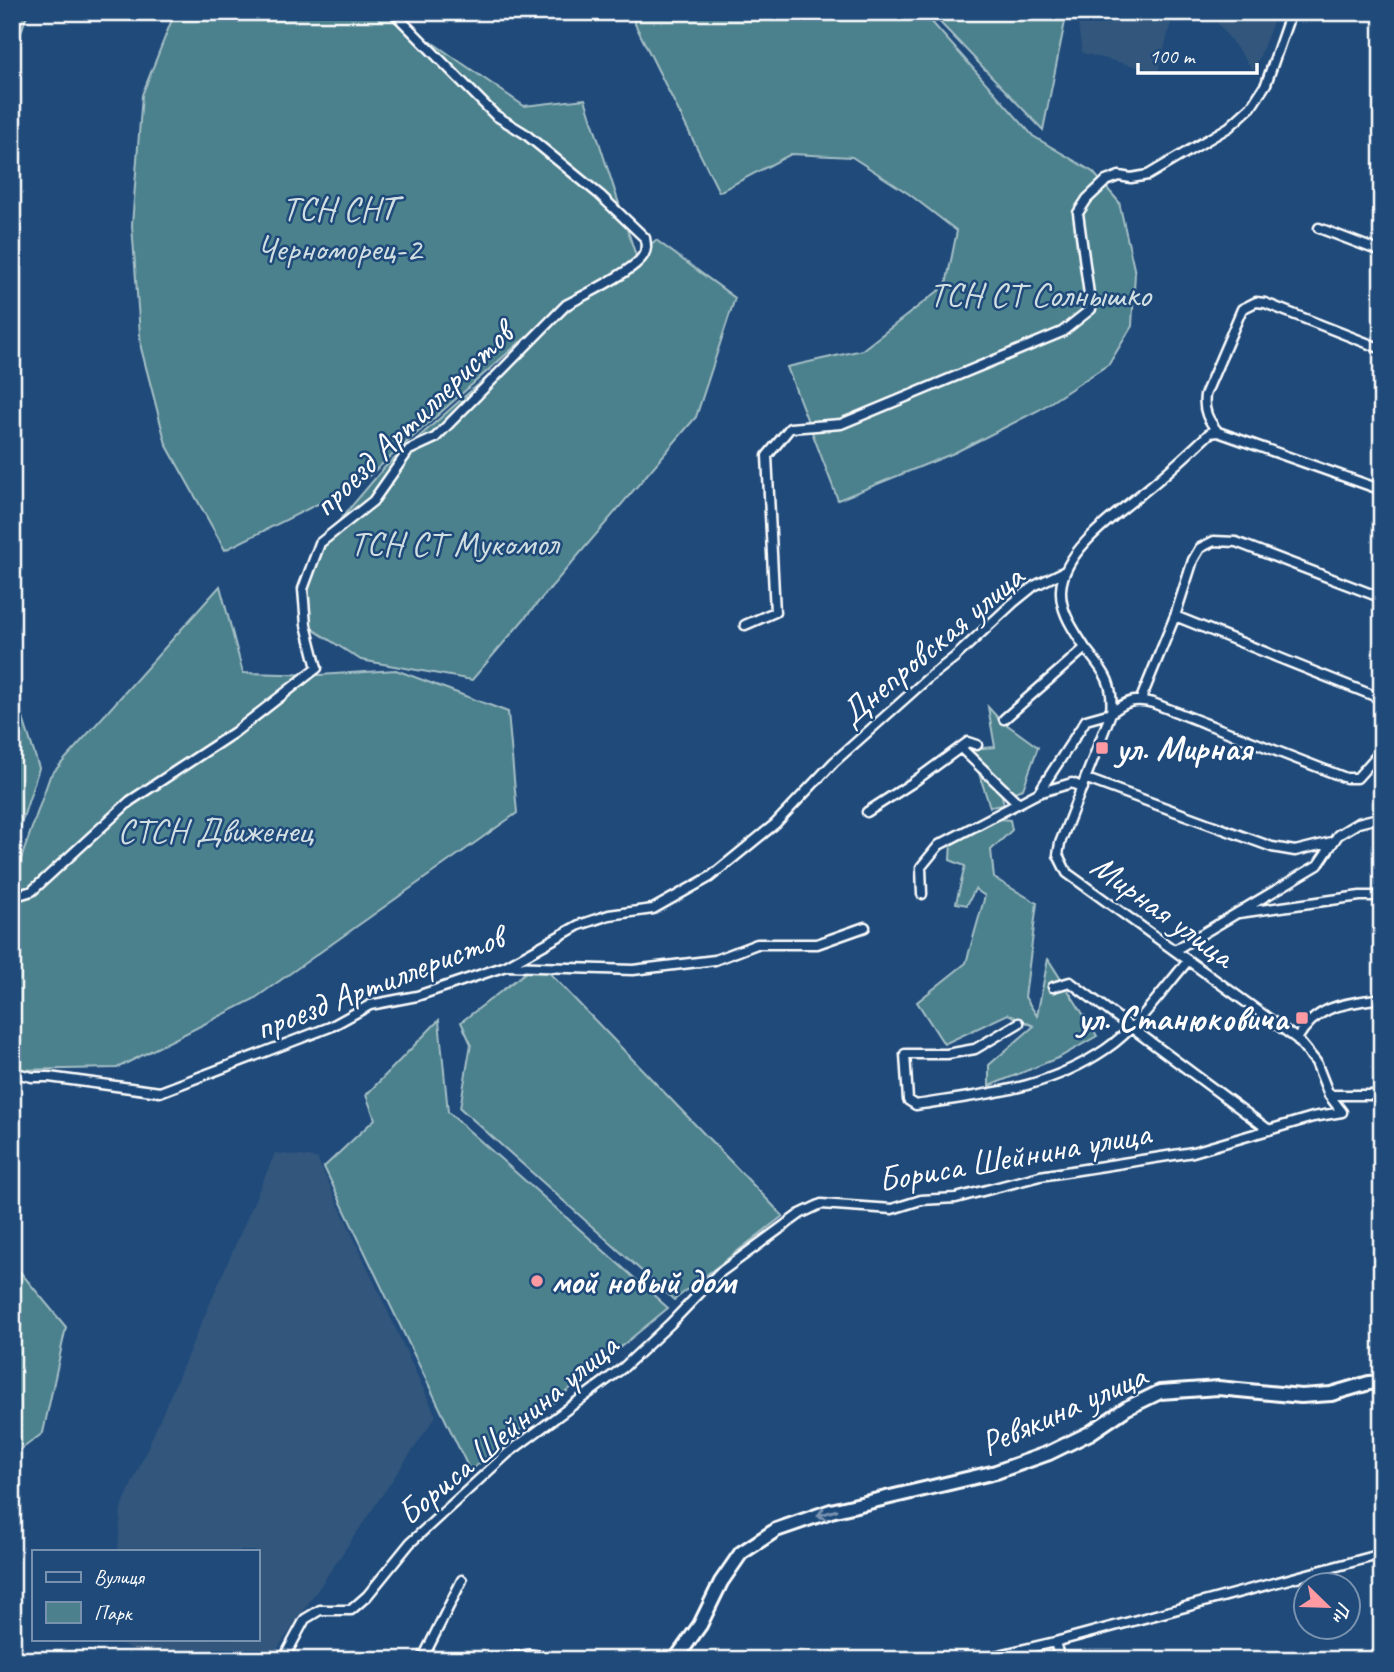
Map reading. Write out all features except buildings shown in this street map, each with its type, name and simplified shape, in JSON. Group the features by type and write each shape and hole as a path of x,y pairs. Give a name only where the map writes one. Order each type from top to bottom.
{"main road":[{"name":"Ревякина улица","path":"675,1660 699,1625 720,1582 741,1553 776,1530 831,1511 996,1472 1049,1453 1090,1433 1127,1408 1160,1392 1218,1388 1301,1396 1331,1394 1382,1382"},
{"path":"509,1660 530,1657 553,1660"}],"street":[{"name":"проезд Артиллеристов","path":"12,897 32,891 130,801 235,732 317,668 306,625 303,589 320,543 373,501 409,450 435,438 566,305 640,261 646,252 645,238 609,203 524,134 495,115 393,12"},
{"path":"745,625 775,611 767,456 790,428 841,424 1062,332 1091,309 1078,214 1087,199 1106,181 1119,176 1131,178 1148,175 1229,127 1251,107 1266,83 1292,12"},
{"path":"1319,228 1382,252"},
{"path":"1382,349 1265,303 1255,302 1242,309 1205,395 1203,408 1218,432 1382,490"},
{"name":"Днепровская улица","path":"1111,713 1111,685 1063,610 1061,590 1065,570 1081,547 1103,526 1210,433 1218,432"},
{"path":"1141,699 1175,616 1193,560 1200,548 1213,541 1236,542 1382,598"},
{"name":"Днепровская улица","path":"834,762 1013,603 1034,586 1065,570"},
{"path":"1175,616 1382,699"},
{"path":"1004,719 1085,648"},
{"path":"1038,793 1086,720 1111,713 1126,702 1141,699 1346,778 1357,778 1381,748"},
{"name":"Мирная улица","path":"1111,713 1060,843 1058,855 1067,873 1297,1039 1316,1062 1329,1095 1342,1112"},
{"path":"867,812 968,742 977,745"},
{"path":"962,748 1018,803"},
{"name":"проезд Артиллеристов","path":"12,1072 32,1077 160,1092 330,1027 370,1005 417,996 506,966 579,925 609,915 653,909 710,877 775,824 834,762"},
{"path":"1087,779 1272,847 1295,851 1332,842"},
{"path":"922,894 921,867 939,845 1038,793 1072,783 1083,788"},
{"path":"1175,950 1318,865 1338,835 1357,823 1382,817"},
{"path":"1233,914 1360,896 1382,896"},
{"path":"506,966 633,970 715,960 757,944 817,944 865,928"},
{"path":"1019,1023 975,1049 947,1054 905,1054 908,1100 916,1105 1038,1083 1065,1073 1107,1048 1130,1027 1187,962"},
{"path":"1053,987 1070,982 1269,1130"},
{"path":"1297,1039 1306,1023 1319,1013 1382,998"},
{"path":"1329,1095 1382,1096"},
{"name":"Бориса Шейнина улица","path":"283,1660 305,1619 320,1610 351,1609 367,1596 410,1543 509,1453 624,1367 718,1274 800,1213 821,1204 892,1209 921,1200 956,1198 1040,1175 1193,1152 1342,1112"},
{"path":"978,1660 1055,1642 1382,1554"},
{"path":"422,1660 462,1580"},
{"path":"1055,1642 1060,1660"}],"shaded area":[{"path":"1076,12 1174,12 1158,72 1082,53"},
{"path":"1220,12 1277,12 1254,71 1216,21"},
{"path":"275,1153 317,1158 436,1416 270,1660 153,1660 114,1640 259,1640 259,1550 118,1550 121,1509"}],"green space":[{"path":"12,12 28,12 12,59"},
{"name":"ТСН СНТ Черноморец-2","path":"175,12 388,12 524,106 585,99 636,256 656,240 735,298 696,417 472,680 361,660 306,625 311,554 384,468 473,389 620,269 519,343 362,482 225,550 166,444 141,348 132,225 142,95"},
{"name":"ТСН СТ Солнышко","path":"634,12 923,12 1033,136 1093,172 1119,202 1135,273 1132,326 1109,364 1039,410 954,453 838,500 787,367 862,350 946,285 957,231 909,194 852,157 791,154 719,192 634,22"},
{"path":"930,12 1067,12 1043,130"},
{"name":"СТСН Движенец","path":"220,586 243,673 319,675 396,670 508,712 517,813 254,999 117,1068 12,1070 12,885 50,776"},
{"path":"12,684 39,768 12,852"},
{"path":"988,707 999,719 1038,747 1023,789 1002,796 1004,805 990,807 971,749 995,747"},
{"path":"1000,819 1010,820 1012,830 991,850 994,878 1037,903 1025,997 1037,1016 1048,959 1097,1036 1060,1057 989,1086 989,1065 1034,1026 1008,1014 944,1044 917,1002 966,963 985,896 975,889 967,905 956,903 965,866 950,860 951,842"},
{"path":"539,962 783,1216 674,1300 460,1108 471,1044 461,1022"},
{"path":"439,1020 448,1112 668,1308 470,1471 324,1167 375,1119 366,1095"},
{"path":"12,1262 66,1327 43,1433 12,1456"}],"place":[{"name":"ул. Мирная","path":"1102,748"},
{"name":"ул. Станюковича","path":"1302,1018"},
{"name":"мой новый дом","path":"537,1281"}],"park label":[{"name":"ТСН СТ Мукомол","path":"454,543"}]}
